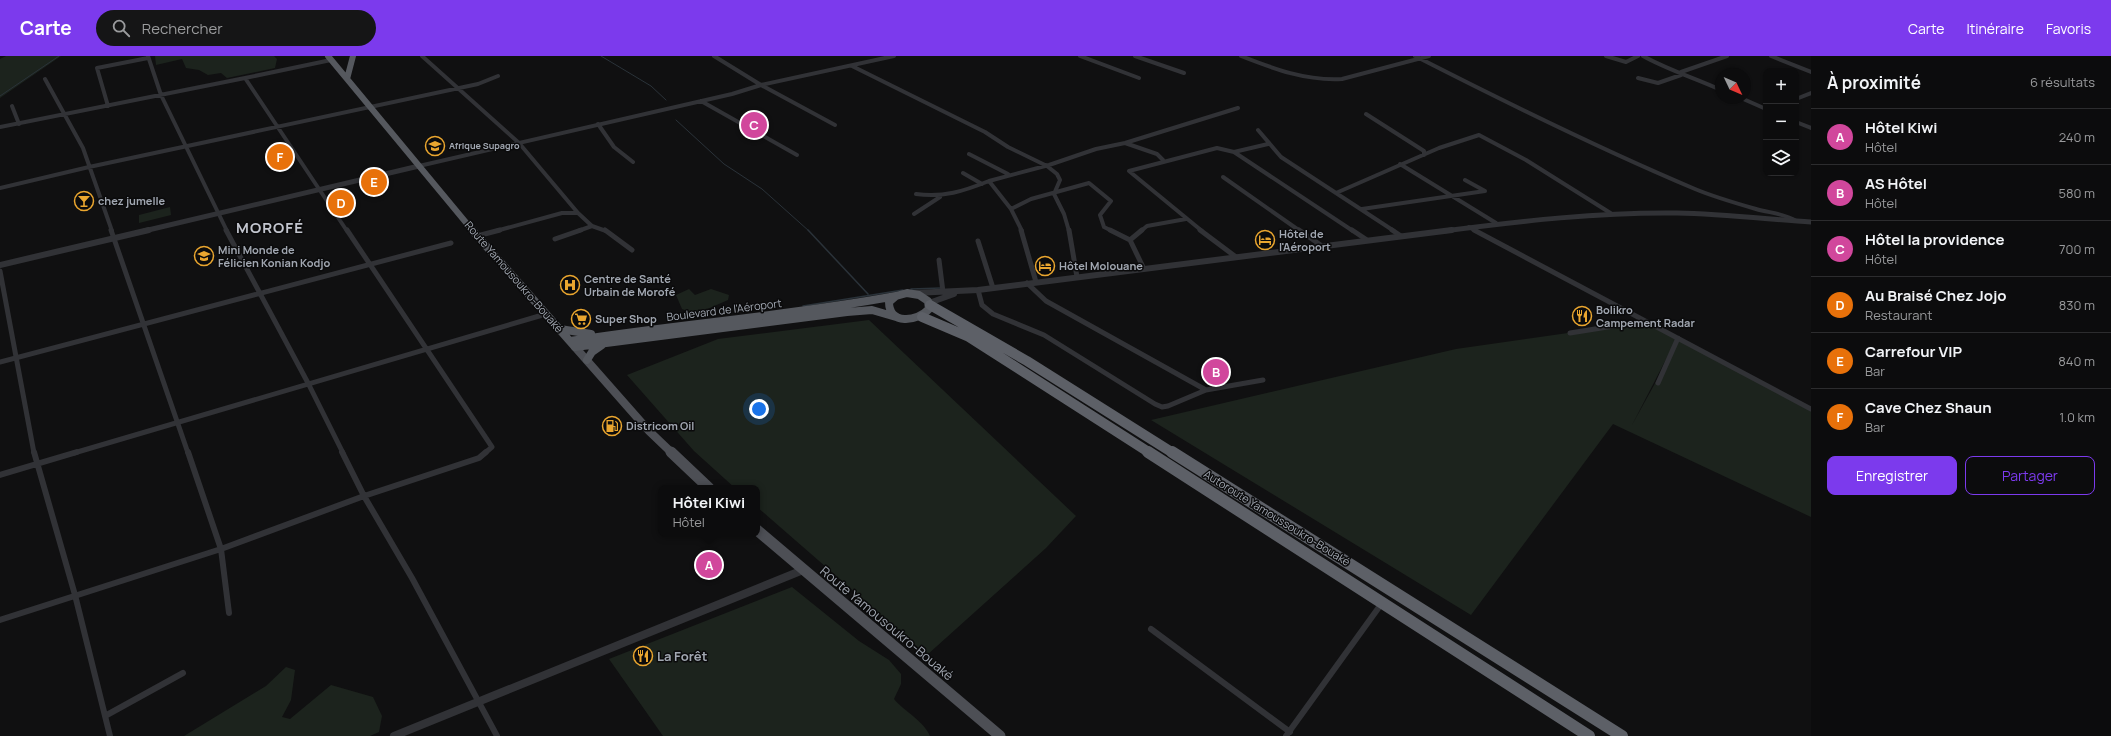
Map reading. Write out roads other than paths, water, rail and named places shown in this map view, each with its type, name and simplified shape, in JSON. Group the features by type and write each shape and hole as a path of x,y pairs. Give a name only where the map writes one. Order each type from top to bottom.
{"highway":[{"path":"347,79 354,56"},
{"name":"Route Yamousoukro-Bouaké","path":"330,58 477,236 573,344"},
{"path":"912,293 924,297 929,304 927,313 922,317 909,320 896,317 889,310 888,306 892,299 896,296 912,293"},
{"name":"Boulevard de l'Aéroport","path":"573,344 896,296"},
{"name":"Autoroute Yamoussoukro-Bouaké","path":"929,304 1027,361 1622,736"},
{"name":"Boulevard de l'Aéroport","path":"606,339 872,310 896,317"},
{"name":"Autoroute Yamoussoukro-Bouaké","path":"922,317 969,337 1589,736"},
{"path":"560,329 606,339"},
{"path":"587,360 598,346 606,339"}],"main road":[{"name":"Route Yamousoukro-Bouaké","path":"573,344 649,431 706,485"},
{"name":"Route Yamousoukro-Bouaké","path":"760,533 1000,736"}],"street":[{"path":"422,56 459,87 519,143 578,213 592,226"},
{"path":"714,56 761,85 835,125"},
{"path":"0,265 700,101 761,85 894,56"},
{"path":"1080,56 1139,78"},
{"path":"1135,56 1184,73"},
{"path":"1241,56 1309,78 1328,80 1342,79 1429,56"},
{"path":"1415,56 1512,106 1631,162 1700,191 1756,209 1790,217 1796,221"},
{"path":"1606,56 1626,62 1638,56"},
{"path":"1643,56 1669,70 1681,72 1715,87"},
{"path":"1713,56 1719,59"},
{"path":"1638,78 1658,83 1681,75 1681,72 1728,56"},
{"path":"1771,56 1811,72"},
{"path":"108,106 97,68 148,57 161,94 217,213 308,383 364,496 412,578 497,736"},
{"path":"0,127 245,78 330,58"},
{"path":"852,66 956,116 1008,147 1047,166 1057,174 1060,180 1054,194"},
{"path":"0,188 369,106 478,84 498,76"},
{"path":"0,620 222,549 364,496 479,458 492,447 245,78"},
{"path":"45,79 83,148 222,549 229,613"},
{"path":"1799,98 1811,93"},
{"path":"700,101 797,155"},
{"path":"1751,102 1763,108"},
{"path":"12,106 19,124"},
{"path":"916,194 940,197 954,194 1008,174 1047,166 1110,145 1125,143 1238,108"},
{"path":"1366,114 1424,151 1424,155"},
{"path":"1799,123 1811,128"},
{"path":"598,124 614,147 633,162"},
{"path":"1258,130 1268,144 1281,157 1362,208 1401,236"},
{"path":"1336,193 1439,148 1479,135 1526,160 1612,214"},
{"path":"1125,143 1158,154 1163,160"},
{"path":"1234,152 1268,144"},
{"path":"1236,257 1186,220 1166,200 1129,173 1129,171 1163,160 1182,158 1217,148 1234,152 1367,240"},
{"path":"969,154 1008,174"},
{"path":"1400,164 1456,197 1496,224"},
{"path":"963,173 982,184"},
{"path":"1223,176 1322,246"},
{"path":"1362,208 1456,197 1485,192 1465,180"},
{"path":"989,181 1011,209 1023,233 1036,282"},
{"path":"1011,209 1031,199 1054,194 1072,187 1089,183 1110,201 1100,215 1104,227 1130,240 1144,269"},
{"path":"1054,194 1064,211 1071,233 1077,277"},
{"path":"914,214 940,197"},
{"path":"562,213 571,203"},
{"path":"477,236 562,213 578,213"},
{"path":"912,293 962,292 1468,227 1612,214 1708,214 1811,222"},
{"path":"1130,240 1147,226 1186,220"},
{"path":"555,239 592,226 602,228 632,250"},
{"path":"1468,227 1811,409"},
{"path":"978,241 993,288"},
{"path":"0,362 451,243"},
{"path":"939,260 943,292"},
{"path":"0,271 18,357 36,464 76,595 110,736"},
{"path":"1027,283 1046,300 1073,318 1138,355 1206,390"},
{"path":"978,290 982,305 993,314 1044,335 1162,407 1168,406 1206,390 1263,380"},
{"path":"929,304 962,292"},
{"path":"0,474 546,314"},
{"path":"1570,332 1645,321"},
{"path":"1658,383 1678,338"},
{"path":"394,736 803,570"},
{"path":"1151,629 1288,734 1382,602"},
{"path":"105,716 183,673"}],"waterway":[{"path":"0,96 59,56"},
{"path":"601,56 651,86 666,100"},
{"path":"676,120 724,164 762,189 809,231"},
{"path":"809,231 868,294"},
{"path":"911,289 941,288"},
{"path":"803,306 903,290"}],"place":[{"name":"Hôtel la providence","path":"754,125"},
{"name":"Afrique Supagro","path":"435,146"},
{"name":"Cave Chez Shaun","path":"280,157"},
{"name":"Carrefour VIP","path":"374,182"},
{"name":"chez jumelle","path":"84,201"},
{"name":"Au Braisé Chez Jojo","path":"341,203"},
{"name":"Hôtel de l'Aéroport","path":"1265,240"},
{"name":"Mini Monde de Félicien Konian Kodjo","path":"204,256"},
{"name":"Hôtel Molouane","path":"1045,266"},
{"name":"Centre de Santé Urbain de Morofé","path":"570,285"},
{"name":"Bolikro Campement Radar","path":"1582,316"},
{"name":"Super Shop","path":"581,319"},
{"name":"AS Hôtel","path":"1216,372"},
{"name":"Districom Oil","path":"612,426"},
{"name":"Hôtel Kiwi","path":"709,565"},
{"name":"La Forêt","path":"643,656"}],"district":[{"name":"MOROFÉ","path":"270,228"}]}
